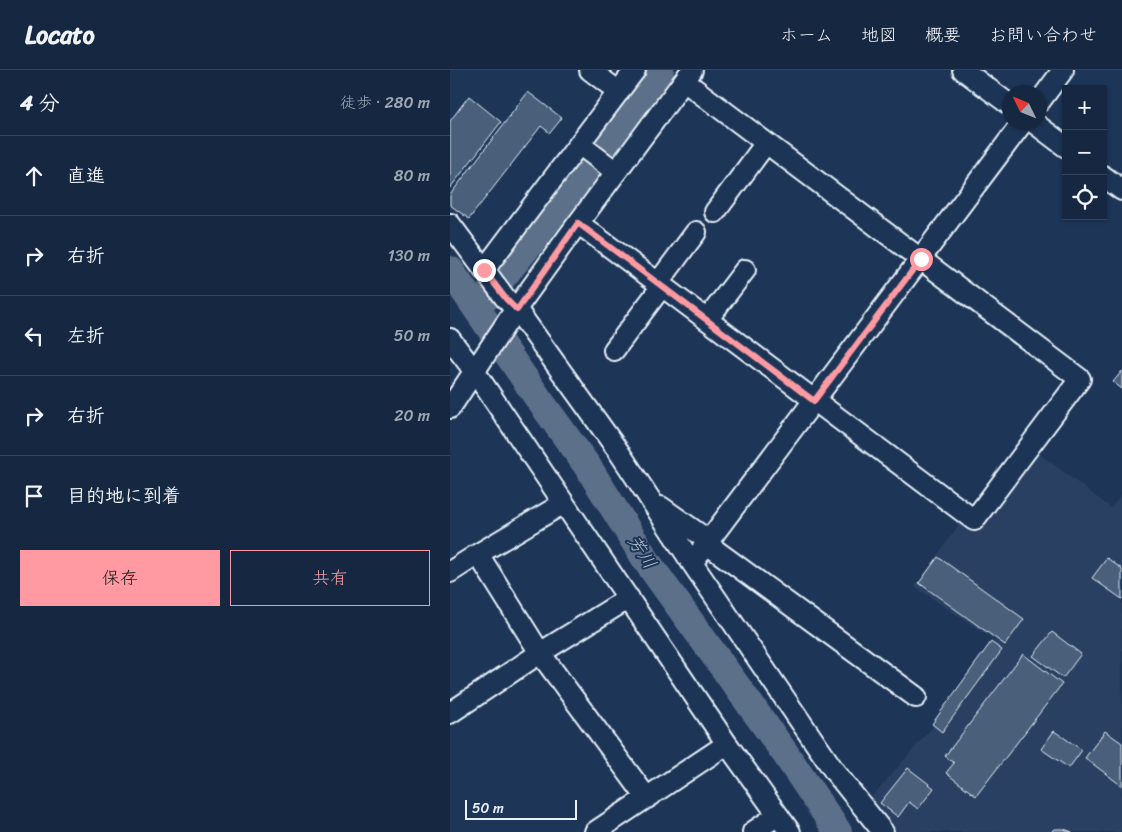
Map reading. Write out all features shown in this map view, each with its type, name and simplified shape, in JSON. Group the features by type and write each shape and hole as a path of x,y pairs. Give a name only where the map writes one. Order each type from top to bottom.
{"street":[{"path":"590,70 619,92"},
{"path":"487,274 582,146 635,70"},
{"path":"963,70 1002,99"},
{"path":"1047,92 1063,70"},
{"path":"450,408 478,367 511,308 578,223 609,167 688,76 766,143 1080,379 974,520 578,223"},
{"path":"692,563 1017,130"},
{"path":"1044,130 1062,144"},
{"path":"715,212 766,143"},
{"path":"582,146 609,167"},
{"path":"1107,179 1122,190"},
{"path":"450,224 619,452 692,563 835,772 882,832"},
{"path":"614,350 696,232"},
{"path":"707,320 745,270"},
{"path":"450,339 478,367 564,503 727,744 790,832"},
{"path":"651,500 916,696"},
{"path":"450,572 564,503"},
{"path":"478,554 540,653 647,798"},
{"path":"450,714 540,653 629,598"},
{"path":"595,832 727,744"},
{"path":"753,832 778,814"}],"shaded area":[{"path":"1036,451 1111,508 1122,494 1122,832 893,832 870,799 930,730 996,641 915,587 960,523 974,531"}],"building":[{"path":"528,92 562,118 550,133 541,126 469,219 450,205 450,195"},
{"path":"469,96 501,122 450,188 450,121"},
{"path":"1122,371 1122,389 1113,382"},
{"path":"938,557 1024,619 1005,645 919,583"},
{"path":"1107,558 1122,569 1122,599 1092,578"},
{"path":"1052,632 1081,654 1063,678 1033,656"},
{"path":"991,642 1002,650 942,732 932,724"},
{"path":"1023,654 1062,684 976,796 946,773 954,763 945,756"},
{"path":"1054,731 1082,750 1069,768 1041,749"},
{"path":"1105,731 1122,743 1122,786 1085,758"},
{"path":"908,768 934,788 918,809 909,802 898,817 880,803"},
{"path":"1055,829 1064,829 1072,832 1052,832"}],"waterway":[{"path":"479,306 529,245 660,70"},
{"name":"芳川","path":"450,270 588,467 648,563 785,753 838,832"}],"route":[{"path":"484,270 517,310 578,223 814,401 921,259"}]}
